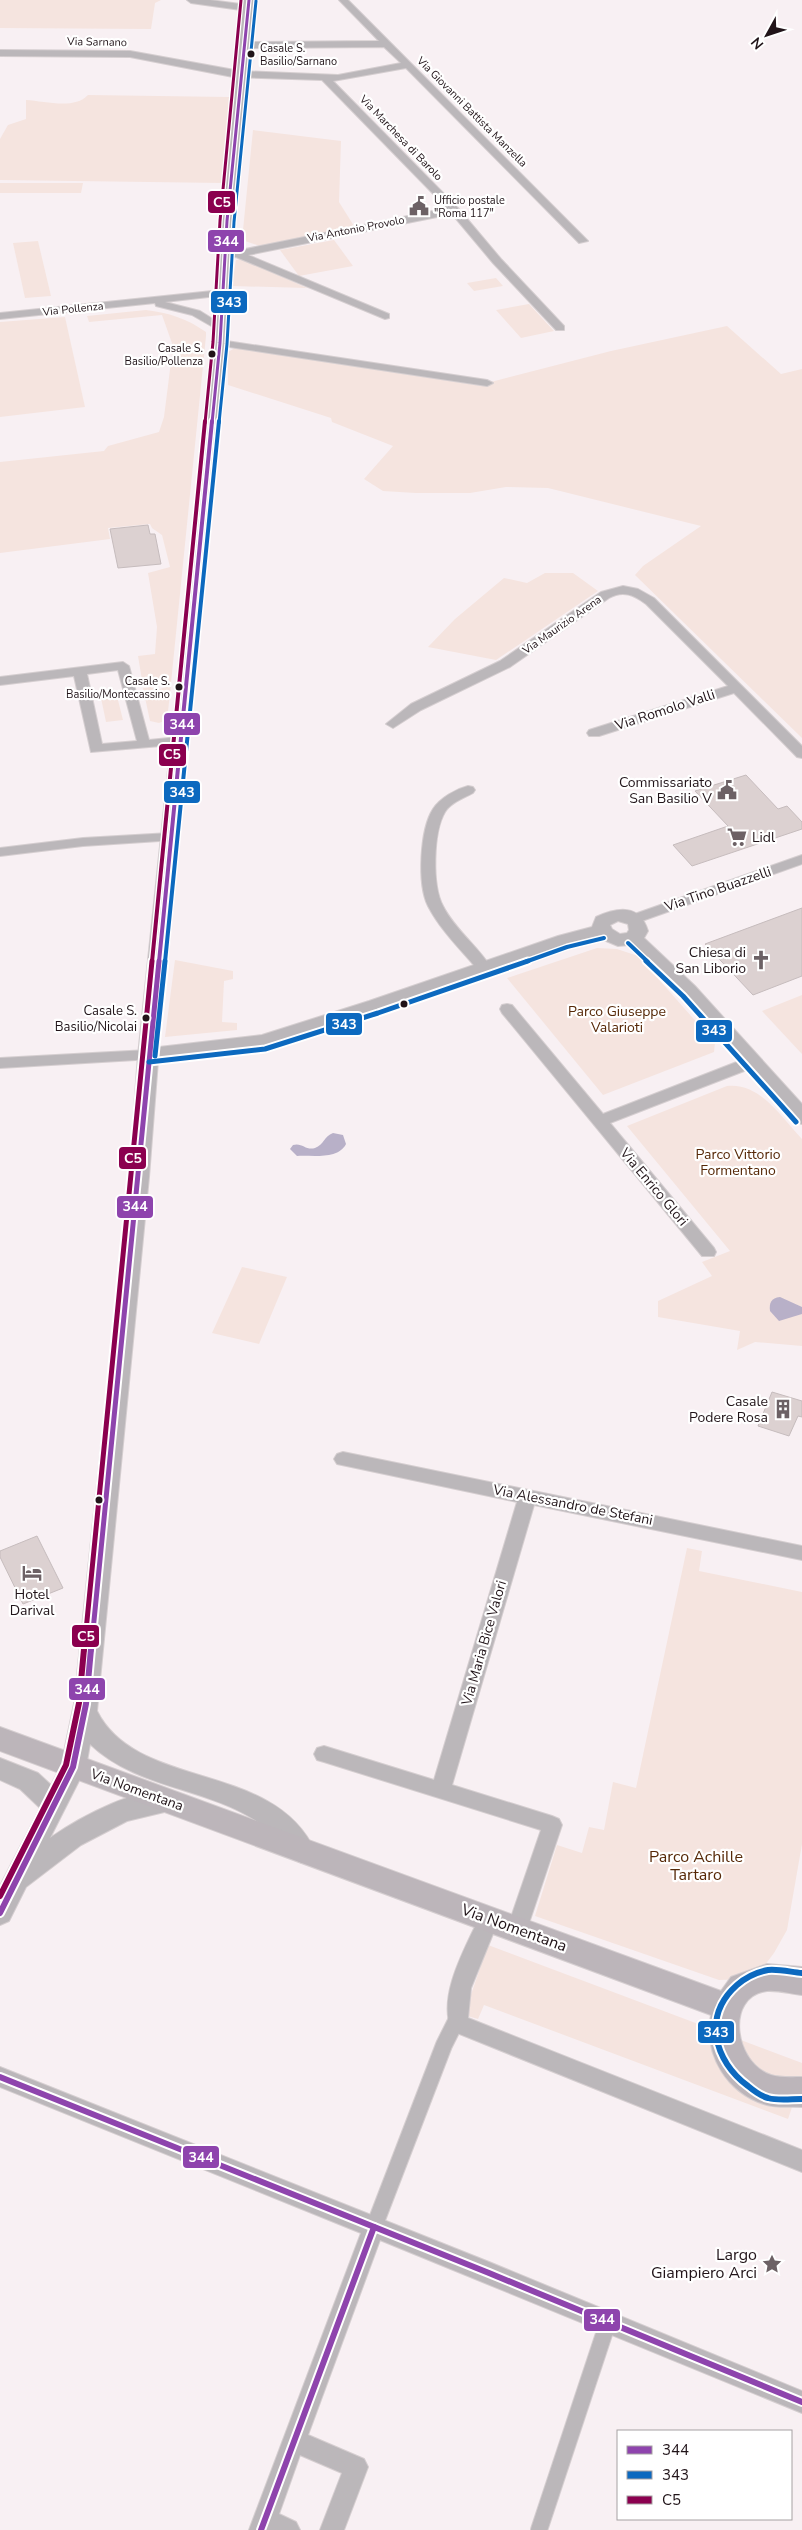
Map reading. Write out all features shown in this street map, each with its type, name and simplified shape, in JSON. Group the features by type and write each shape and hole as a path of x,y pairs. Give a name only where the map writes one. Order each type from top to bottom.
{"main road":[{"name":"Via Nomentana","path":"0,1739 726,2007"},
{"path":"799,2098 776,2093 748,2080 737,2069 723,2043 721,2029 726,2007 737,1992 761,1978 775,1976 802,1980"}],"street":[{"path":"0,1913 73,1767 85,1712 137,1196 148,1055 220,336 222,293 230,252 227,221 244,75 249,4 191,0"},
{"name":"Via Giovanni Battista Manzella","path":"343,0 583,241"},
{"path":"246,45 386,44"},
{"name":"Via Sarnano","path":"0,53 130,54 193,66 204,70 244,75 325,78 338,78 407,66"},
{"name":"Via Marchesa di Barolo","path":"325,78 454,210 497,261 560,328"},
{"name":"Via Antonio Provolo","path":"230,252 259,249 454,210"},
{"path":"230,252 385,316"},
{"name":"Via Pollenza","path":"0,316 222,293"},
{"name":"Via Pollenza","path":"145,301 196,313 220,336"},
{"path":"220,336 487,383"},
{"name":"Via Maurizio Arena","path":"393,724 416,707 505,664 605,595 620,589 637,592 650,601 802,754"},
{"path":"0,681 124,666 144,744"},
{"path":"80,672 96,749 179,741"},
{"name":"Via Romolo Valli","path":"594,733 736,688"},
{"path":"468,790 444,805 436,816 431,846 430,892 436,906 450,926 485,969"},
{"path":"0,852 83,842 170,837"},
{"name":"Via Tino Buazzelli","path":"634,928 802,859"},
{"path":"0,1063 148,1055 263,1042 485,969 565,940 602,931 618,940 634,928 802,1117"},
{"name":"Via Enrico Glori","path":"506,1009 708,1252"},
{"path":"600,1121 752,1062"},
{"name":"Via Alessandro de Stefani","path":"343,1459 802,1553"},
{"name":"Via Maria Bice Valori","path":"441,1790 528,1496"},
{"name":"Via Nomentana","path":"85,1712 93,1731 117,1752 143,1764 255,1806 279,1822 302,1851"},
{"path":"324,1754 552,1825 517,1929"},
{"path":"0,1769 29,1782 54,1804"},
{"path":"14,1884 58,1846 90,1825 132,1808 168,1802"},
{"path":"288,2530 263,2525 444,2044 456,2021 456,2006 461,1988 489,1919"},
{"path":"456,2021 474,2032 802,2161"},
{"path":"0,2077 802,2402"},
{"path":"539,2530 608,2322"},
{"path":"294,2441 356,2467 332,2530"}],"green space":[{"path":"0,0 161,0 155,3 151,29 0,28"},
{"path":"88,95 229,97 223,183 0,180 0,139 8,125 26,119 26,100 67,103 82,100"},
{"path":"253,130 341,141 339,202 354,226 260,246 242,240"},
{"path":"0,183 83,183 81,193 0,193"},
{"path":"334,240 353,266 299,276 280,250"},
{"path":"38,241 51,296 25,298 13,243"},
{"path":"242,259 307,288 232,286 236,260"},
{"path":"496,278 503,286 474,291 467,283"},
{"path":"529,304 554,331 521,338 496,310"},
{"path":"146,310 184,320 206,332 206,336 171,683 157,680 150,685 143,686 138,656 155,654 157,627 148,573 170,567 162,535 152,528 150,524 108,528 110,539 0,553 0,462 104,451 108,446 159,432 164,417 173,346 162,315 89,322 87,316"},
{"path":"65,317 85,407 0,417 0,322"},
{"path":"727,326 781,374 802,369 802,738 635,575 643,566 701,526 548,488 506,487 470,493 383,491 364,479 393,446 332,422 331,418 228,385 228,352 235,348 482,386 487,383 611,351"},
{"path":"545,573 573,573 598,591 496,660 428,647 455,619 504,578 527,583"},
{"path":"171,685 167,720 159,723 150,721 143,688 151,687 157,690"},
{"path":"117,696 123,720 106,722 101,698"},
{"name":"Parco Giuseppe Valarioti","path":"597,948 617,949 638,956 715,1043 714,1052 603,1095 507,978"},
{"path":"175,960 233,971 233,979 224,981 222,1022 237,1023 237,1030 165,1037"},
{"path":"802,995 802,1054 762,1011"},
{"name":"Parco Vittorio Formentano","path":"727,1086 739,1086 760,1095 802,1139 802,1346 755,1342 737,1350 740,1331 658,1317 658,1301 712,1276 702,1262 730,1251 627,1126"},
{"path":"242,1267 287,1277 259,1344 212,1333"},
{"name":"Parco Achille Tartaro","path":"687,1548 702,1551 699,1571 802,1592 802,1844 787,1930 762,1969 743,1979 719,1980 535,1916 557,1845 582,1853 589,1827 604,1830 613,1782 636,1788"},
{"path":"488,1945 802,2063 802,2078 788,2119 484,2005 478,2019 464,2015"}],"shaded area":[{"path":"333,1133 343,1135 346,1144 342,1149 331,1155 297,1156 290,1149 296,1144 312,1149 315,1148"},
{"path":"780,1297 802,1307 802,1314 779,1321 770,1311 770,1306 771,1301"}],"building":[{"path":"148,525 150,534 155,534 161,564 118,568 110,529"},
{"path":"746,775 778,809 787,806 802,822 802,829 692,866 673,845 728,826 695,791"},
{"name":"Chiesa di San Liborio","path":"802,908 802,976 753,995 705,944"},
{"name":"Casale Podere Rosa","path":"772,1392 802,1401 802,1417 798,1416 789,1436 758,1426"},
{"name":"Hotel Darival","path":"37,1536 63,1588 23,1604 0,1557 0,1551"}],"transit line":[{"name":"C5","path":"0,1896 66,1765 79,1703 213,342 220,221 241,0"},
{"name":"344","path":"0,1913 73,1767 86,1704 220,343 227,221 249,0"},
{"name":"343","path":"155,1056 227,344 234,222 256,1"},
{"name":"343","path":"149,1062 265,1049 378,1013 567,947 604,938"},
{"name":"343","path":"628,943 683,996 796,1122"},
{"name":"343","path":"802,1973 768,1970 744,1980 729,1992 720,2008 716,2026 717,2044 724,2062 736,2078 767,2098 802,2099"},
{"name":"344","path":"0,2077 489,2273 802,2402"},
{"name":"344","path":"261,2530 374,2227"}],"place":[{"name":"Casale S. Basilio/Sarnano","path":"251,54"},
{"name":"Ufficio postale \"Roma 117\"","path":"419,206"},
{"name":"Casale S. Basilio/Pollenza","path":"212,354"},
{"name":"Casale S. Basilio/Montecassino","path":"179,687"},
{"name":"Commissariato San Basilio V","path":"727,790"},
{"name":"Lidl","path":"737,837"},
{"name":"Chiesa di San Liborio","path":"761,960"},
{"name":"Casale S. Basilio/Nicolai","path":"146,1018"},
{"name":"Casale Podere Rosa","path":"783,1409"},
{"name":"Hotel Darival","path":"32,1573"},
{"name":"Largo Giampiero Arci","path":"772,2264"}]}
